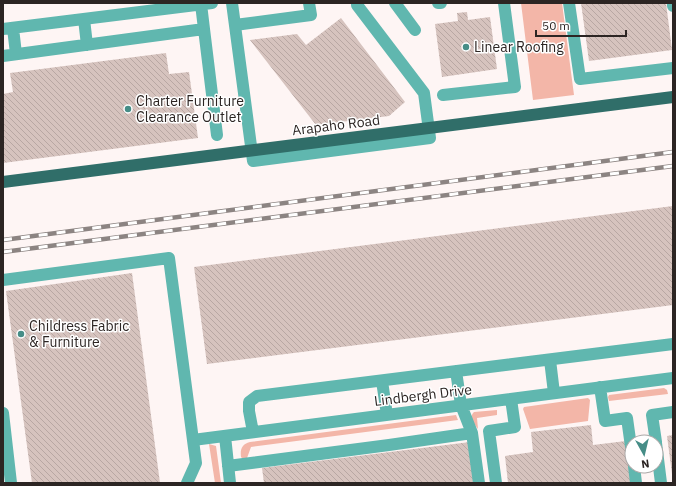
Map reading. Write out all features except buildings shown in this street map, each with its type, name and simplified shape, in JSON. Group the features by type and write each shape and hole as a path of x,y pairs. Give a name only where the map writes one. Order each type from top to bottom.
{"main road":[{"name":"Arapaho Road","path":"3,182 673,96"}],"street":[{"path":"232,3 253,161 430,138 424,93 357,3"},
{"path":"235,25 311,15 309,3"},
{"path":"396,3 415,30"},
{"path":"443,95 516,86 504,3"},
{"path":"569,3 580,80 673,68"},
{"path":"16,54 8,28 84,19 142,7 206,4 204,29 217,135"},
{"path":"84,19 87,45"},
{"path":"3,56 204,29"},
{"path":"3,280 168,258 196,463 187,483"},
{"path":"253,432 249,402 257,396 673,344"},
{"path":"550,360 554,393"},
{"path":"456,372 462,405 472,433 479,483"},
{"name":"Lindbergh Drive","path":"193,440 600,387 673,379"},
{"path":"382,381 387,415"},
{"path":"600,387 605,421 627,418 629,434"},
{"path":"496,483 489,431 515,427 511,399"},
{"path":"655,434 652,414 673,412"},
{"path":"3,413 11,483"},
{"path":"228,466 472,433"},
{"path":"224,436 230,483"}],"shaded area":[{"path":"521,3 562,3 574,95 533,100"},
{"path":"664,388 667,390 668,394 609,401 608,397 609,395"},
{"path":"588,398 590,400 588,421 530,429 523,409 524,407"},
{"path":"497,410 497,415 477,418 478,429 472,420 472,414 474,412"},
{"path":"456,415 458,420 251,447 247,458 243,459 241,457 242,447 250,442"},
{"path":"209,444 216,446 221,483 215,483"}],"railway":[{"path":"3,240 673,152"},
{"path":"3,252 673,166"}],"place":[{"name":"Linear Roofing","path":"466,47"},
{"name":"Charter Furniture Clearance Outlet","path":"128,109"},
{"name":"Childress Fabric & Furniture","path":"21,334"}]}
